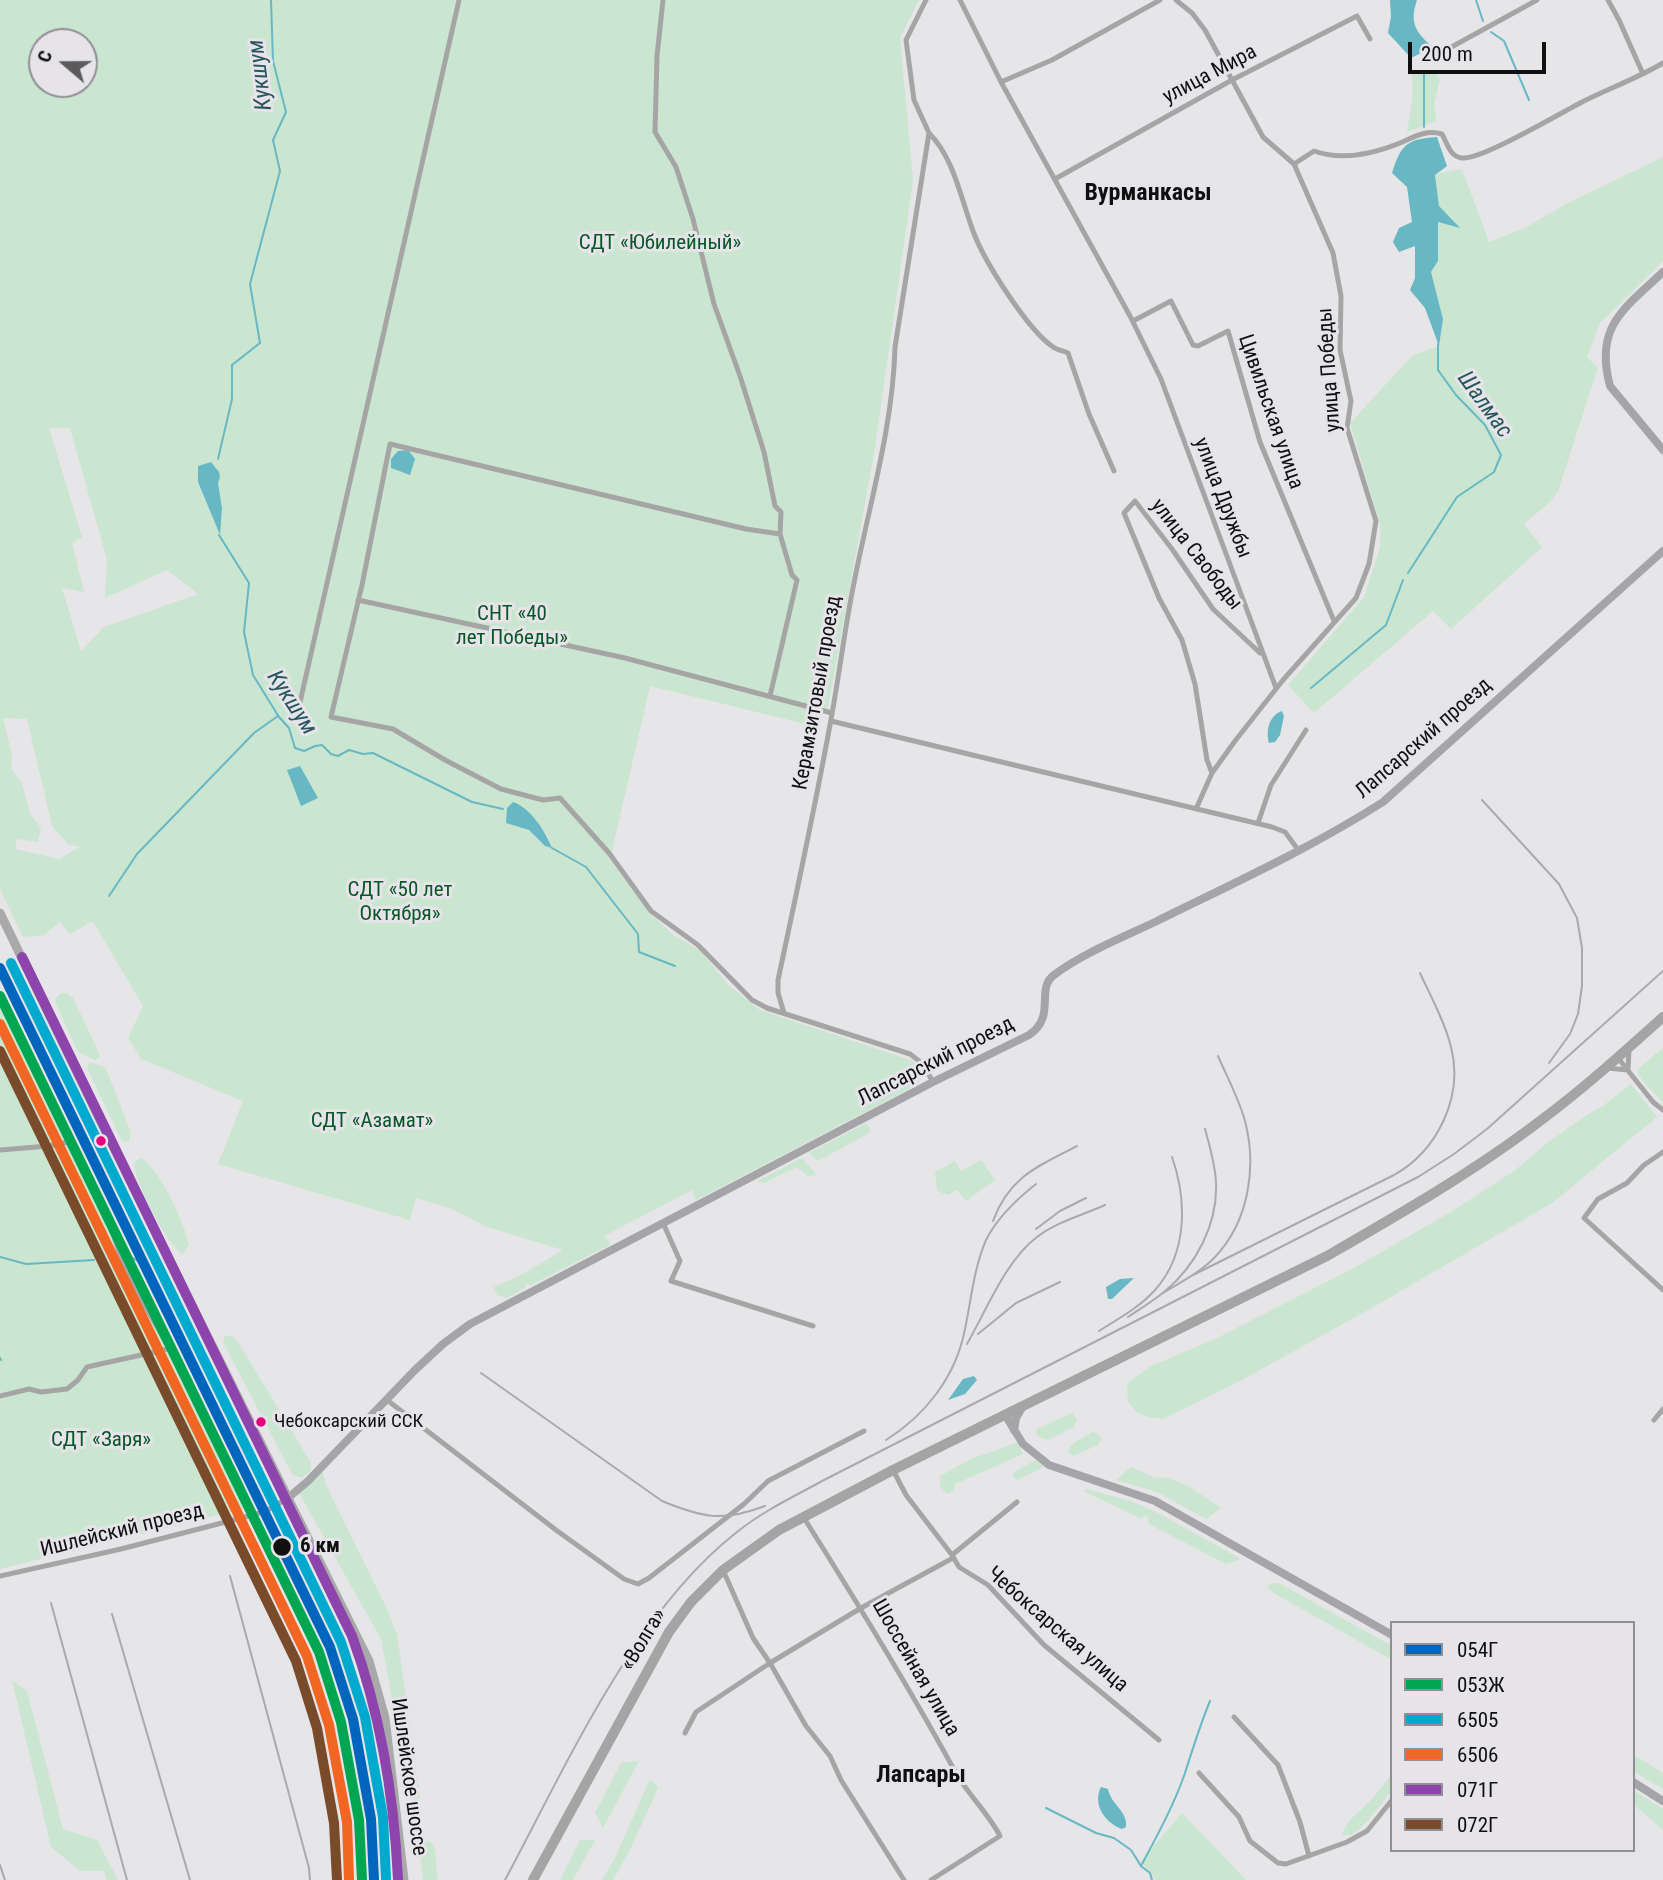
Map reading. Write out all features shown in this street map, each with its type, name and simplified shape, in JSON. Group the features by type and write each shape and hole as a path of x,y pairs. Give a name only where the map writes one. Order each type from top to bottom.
{"highway":[{"name":"«Волга»","path":"533,1880 668,1632 691,1602 723,1570 803,1517 1327,1256 1439,1191 1540,1122 1663,1017"}],"main road":[{"name":"Ишлейское шоссе","path":"0,913 115,1151 360,1640 374,1675 385,1718 404,1880"}],"street":[{"path":"296,720 459,0"},
{"path":"663,0 657,56 654,132 676,167 714,304 766,460 775,506 780,512 780,534 792,575 796,580 771,696"},
{"path":"926,0 906,40 914,100 929,133 942,145 975,236 1000,284 1037,332 1054,347 1068,353 1089,414 1114,471"},
{"name":"улица Дружбы","path":"960,0 1001,82 1133,321 1166,392 1276,688"},
{"path":"1001,82 1052,60 1160,0"},
{"name":"улица Победы","path":"1176,0 1199,20 1263,136 1294,164 1333,253 1341,296 1340,350 1351,401 1347,428 1376,521 1370,564 1356,598 1276,688 1212,773 1196,809"},
{"path":"1446,50 1537,0"},
{"path":"1608,0 1643,74"},
{"name":"улица Мира","path":"1055,179 1232,80 1357,16 1370,39"},
{"path":"1294,164 1314,152 1337,158 1347,157 1435,132 1442,134 1455,156 1469,157 1521,135 1570,108 1663,64"},
{"name":"Керамзитовый проезд","path":"784,1013 778,993 778,980 831,721 853,584 894,378 895,347 929,133"},
{"path":"1663,272 1623,310 1612,325 1606,341 1610,386 1663,450"},
{"name":"Цивильская улица","path":"1133,321 1171,301 1193,345 1198,346 1228,331 1260,442 1334,621"},
{"path":"780,534 746,529 390,444 331,717 394,729 444,760 501,789 543,800 560,798 609,853 650,911 698,945 752,1000 911,1054 922,1063 933,1082"},
{"name":"улица Свободы","path":"1212,773 1195,684 1182,640 1160,598 1124,513 1135,501 1213,609 1263,656"},
{"name":"Лапсарский проезд","path":"288,1498 443,1344 470,1324 1037,1030 1044,1018 1047,985 1052,976 1092,953 1332,835 1383,802 1663,551"},
{"path":"358,600 565,644 832,713"},
{"path":"831,721 1258,823 1285,832 1299,851"},
{"path":"1258,823 1271,785 1306,730"},
{"path":"0,999 109,1222 133,1284 193,1390 242,1485 253,1515"},
{"path":"1628,1070 1630,1046"},
{"path":"1618,1058 1653,1102 1663,1110"},
{"path":"1605,1069 1628,1070"},
{"path":"0,1150 68,1142"},
{"path":"1663,1152 1644,1165 1627,1182 1598,1199 1584,1218 1663,1290"},
{"path":"663,1223 680,1261 671,1281 813,1326"},
{"path":"0,1396 29,1389 41,1392 67,1389 87,1367 168,1349"},
{"path":"387,1400 556,1530 624,1579 638,1584 727,1517 768,1481 864,1430"},
{"path":"1014,1430 1016,1418 1023,1406"},
{"path":"1654,1420 1663,1409"},
{"path":"1005,1415 1032,1453 1049,1465 1155,1501 1390,1635"},
{"path":"989,1423 1004,1425 1014,1430"},
{"name":"Чебоксарская улица","path":"893,1470 906,1495 967,1574 988,1585 1044,1645 1159,1740"},
{"name":"Ишлейский проезд","path":"0,1576 121,1549 253,1515 288,1498"},
{"path":"685,1733 696,1712 770,1663 952,1556 1017,1502"},
{"name":"Шоссейная улица","path":"803,1517 861,1608 959,1777 1000,1836 931,1880"},
{"path":"723,1570 753,1638 806,1726 830,1756 841,1780 904,1880"},
{"path":"1234,1717 1278,1765 1300,1822 1309,1856"},
{"path":"1199,1773 1239,1817 1250,1841 1278,1863 1286,1864 1347,1842 1367,1831 1390,1802"},
{"path":"1635,1783 1663,1801"}],"green space":[{"path":"0,0 919,0 900,38 913,180 874,454 828,707 814,726 650,686 612,851 607,856 650,913 672,934 701,951 728,985 760,1010 914,1061 921,1079 915,1086 696,1200 692,1190 604,1236 610,1242 608,1246 531,1285 525,1283 525,1288 507,1298 497,1295 494,1287 523,1274 563,1250 487,1227 450,1208 416,1198 410,1220 218,1164 243,1101 141,1059 128,1038 143,1006 94,923 91,922 70,934 60,922 44,935 23,937 0,889","holes":["49,428 70,428 107,560 105,598 167,570 198,594 104,627 81,651 62,588 84,592 72,543 82,537","198,482 218,483 222,508 219,533","3,718 27,719 52,826 68,844 80,847 59,859 15,849 17,839 38,842 41,828 30,814 22,783 11,768 12,755","521,804 546,833 552,848 535,836"]},
{"path":"1434,70 1440,80 1434,104 1436,121 1407,132 1413,95 1412,74"},
{"path":"1663,157 1663,261 1600,323 1587,357 1598,368 1558,491 1550,502 1524,524 1542,547 1451,629 1433,611 1314,713 1288,685 1364,597 1380,547 1380,524 1350,423 1413,355 1439,346 1443,319 1431,272 1438,261 1438,221 1458,227 1439,207 1435,174 1462,169 1489,242 1523,229 1566,204"},
{"name":"СДТ «Заря»","path":"0,992 114,1226 124,1261 185,1372 182,1374 243,1509 0,1569"},
{"path":"62,993 73,998 100,1055 99,1058 95,1060 78,1052 55,1002 57,996"},
{"path":"1663,1048 1663,1102 1637,1073 1641,1066"},
{"path":"89,1062 104,1067 107,1071 131,1133 129,1141 121,1139 87,1068"},
{"path":"1631,1084 1657,1117 1552,1203 1242,1380 1163,1419 1138,1413 1128,1402 1127,1383 1153,1365 1213,1340 1352,1269 1451,1212 1514,1171 1546,1144"},
{"path":"866,1123 871,1132 818,1161 809,1153"},
{"path":"141,1158 156,1173 177,1211 189,1245 183,1254 169,1240 146,1198 135,1172 134,1163"},
{"path":"802,1158 816,1174 809,1177 797,1167 764,1183 757,1181"},
{"path":"981,1160 995,1180 966,1201 957,1190 948,1195 937,1191 935,1172 955,1161 961,1171"},
{"path":"225,1336 232,1336 238,1342 311,1463 310,1472 302,1478 292,1474 223,1342"},
{"path":"1072,1413 1077,1420 1074,1427 1048,1440 1036,1433 1037,1429"},
{"path":"1093,1431 1102,1438 1098,1445 1073,1456 1068,1452 1075,1442"},
{"path":"1019,1442 1023,1454 955,1484 954,1491 947,1494 940,1486 940,1476 971,1459"},
{"path":"1036,1460 1044,1467 1017,1480 1013,1477 1014,1472"},
{"path":"1131,1467 1156,1478 1165,1477 1188,1486 1221,1508 1206,1519 1157,1492 1116,1480"},
{"path":"322,1471 327,1487 397,1634 420,1799 411,1800 381,1639 299,1493"},
{"path":"1086,1489 1131,1501 1158,1513 1241,1559 1226,1564 1149,1524 1148,1516 1140,1518 1085,1492"},
{"path":"1271,1583 1279,1583 1390,1645 1390,1659 1272,1592 1267,1587"},
{"path":"12,1680 27,1691 63,1829 97,1840 118,1880 107,1880 104,1871 80,1871 51,1847"},
{"path":"1635,1755 1663,1773 1663,1789 1635,1772"},
{"path":"639,1761 603,1828 595,1813 621,1763"},
{"path":"1390,1777 1390,1793 1367,1822 1352,1835 1342,1835 1348,1822"},
{"path":"650,1779 658,1788 630,1850 613,1880 602,1880 615,1858"},
{"path":"1635,1791 1663,1809 1663,1830 1635,1806"},
{"path":"1182,1813 1246,1880 1156,1880 1141,1861"},
{"path":"580,1840 595,1840 573,1880 560,1880"},
{"path":"426,1841 431,1842 435,1850 438,1880 423,1880 419,1846"}],"water":[{"path":"1390,0 1417,0 1414,15 1416,27 1433,47 1411,58 1388,33"},
{"path":"1437,137 1447,166 1435,175 1439,206 1460,228 1438,222 1438,261 1431,272 1443,319 1439,346 1425,308 1410,290 1415,278 1415,246 1399,252 1393,242 1399,228 1412,222 1407,187 1392,173 1398,156 1406,145"},
{"path":"408,450 415,459 410,475 391,468 391,459 398,451"},
{"path":"211,462 220,477 220,535 198,482 198,466"},
{"path":"1282,711 1284,716 1280,735 1275,742 1269,743 1269,725 1277,713"},
{"path":"300,766 318,798 301,806 287,770"},
{"path":"513,802 526,809 552,848 545,846 529,830 506,823 507,808"},
{"path":"1134,1278 1112,1299 1108,1299 1106,1287 1120,1279"},
{"path":"974,1376 977,1380 965,1394 948,1400 963,1379"},
{"path":"1101,1787 1108,1789 1126,1821 1126,1827 1122,1829 1116,1826 1102,1812 1098,1800"}],"waterway":[{"name":"Кукшум","path":"218,459 232,399 232,365 260,343 250,284 280,171 273,140 286,112 273,61 271,0"},
{"path":"1476,0 1483,21"},
{"path":"1491,32 1504,41 1529,100"},
{"name":"Шалмас","path":"1424,71 1424,127"},
{"name":"Шалмас","path":"1408,573 1457,497 1494,472 1501,455 1485,425 1456,395 1438,370 1438,344"},
{"name":"Кукшум","path":"219,535 249,583 244,632 253,675 289,728 295,748 304,751 322,745 331,754 338,756 349,750 363,754 373,753 472,802 503,809"},
{"name":"Шалмас","path":"1311,688 1386,625 1403,580"},
{"path":"109,896 137,854 254,733 278,716"},
{"path":"552,848 586,867 638,934 639,952 675,966"},
{"path":"123,1253 140,1262"},
{"path":"0,1257 26,1264 94,1260"},
{"path":"1152,1880 1150,1873 1141,1866 1176,1797 1210,1701"},
{"path":"1046,1808 1096,1833 1114,1838 1131,1850 1141,1866"}],"railway":[{"path":"1482,800 1559,884 1577,918 1582,948 1582,986 1578,1014 1570,1034 1549,1063"},
{"path":"505,1880 578,1741 634,1647 700,1565 747,1524 824,1480 1418,1177 1487,1129 1663,971"},
{"path":"1191,1276 1394,1175 1423,1152 1444,1121 1454,1085 1454,1066 1445,1028 1420,973"},
{"path":"1163,1293 1197,1272 1227,1243 1243,1210 1247,1193 1250,1175 1249,1139 1236,1096 1218,1056"},
{"path":"1128,1317 1176,1282 1203,1243 1216,1198 1213,1162 1205,1129"},
{"path":"993,1221 1016,1183 1038,1167 1077,1146"},
{"path":"1099,1331 1149,1296 1174,1260 1182,1226 1182,1208 1172,1157"},
{"path":"886,1440 914,1419 947,1378 961,1346 976,1273 986,1240 1008,1209 1036,1184"},
{"path":"1036,1229 1060,1211 1086,1198"},
{"path":"967,1344 1006,1272 1026,1247 1053,1227 1105,1205"},
{"path":"978,1334 1016,1303 1060,1282"},
{"path":"481,1373 662,1501 713,1516 737,1514 765,1506"},
{"path":"230,1576 310,1880"},
{"path":"51,1603 127,1880"},
{"path":"112,1614 190,1880"},
{"path":"0,1865 5,1880"}],"transit line":[{"name":"071Г","path":"22,957 352,1636 371,1695 384,1756 398,1879"},
{"name":"6505","path":"11,963 341,1642 365,1717 383,1817 386,1879"},
{"name":"054Г","path":"0,968 330,1647 353,1719 371,1819 374,1880"},
{"name":"053Ж","path":"0,996 319,1652 341,1722 359,1820 362,1880"},
{"name":"6506","path":"0,1024 307,1656 329,1725 347,1822 349,1880"},
{"name":"072Г","path":"0,1051 296,1661 317,1728 334,1823 337,1880"}],"place":[{"name":"Чебоксарский ССК","path":"261,1422"},
{"name":"6 км","path":"282,1547"}],"district":[{"name":"Вурманкасы","path":"1148,194"},
{"name":"Лапсары","path":"921,1776"}],"park label":[{"name":"СДТ «Юбилейный»","path":"660,244"},
{"name":"СНТ «40 лет Победы»","path":"512,627"},
{"name":"СДТ «50 лет Октября»","path":"400,903"},
{"name":"СДТ «Азамат»","path":"372,1122"}]}
